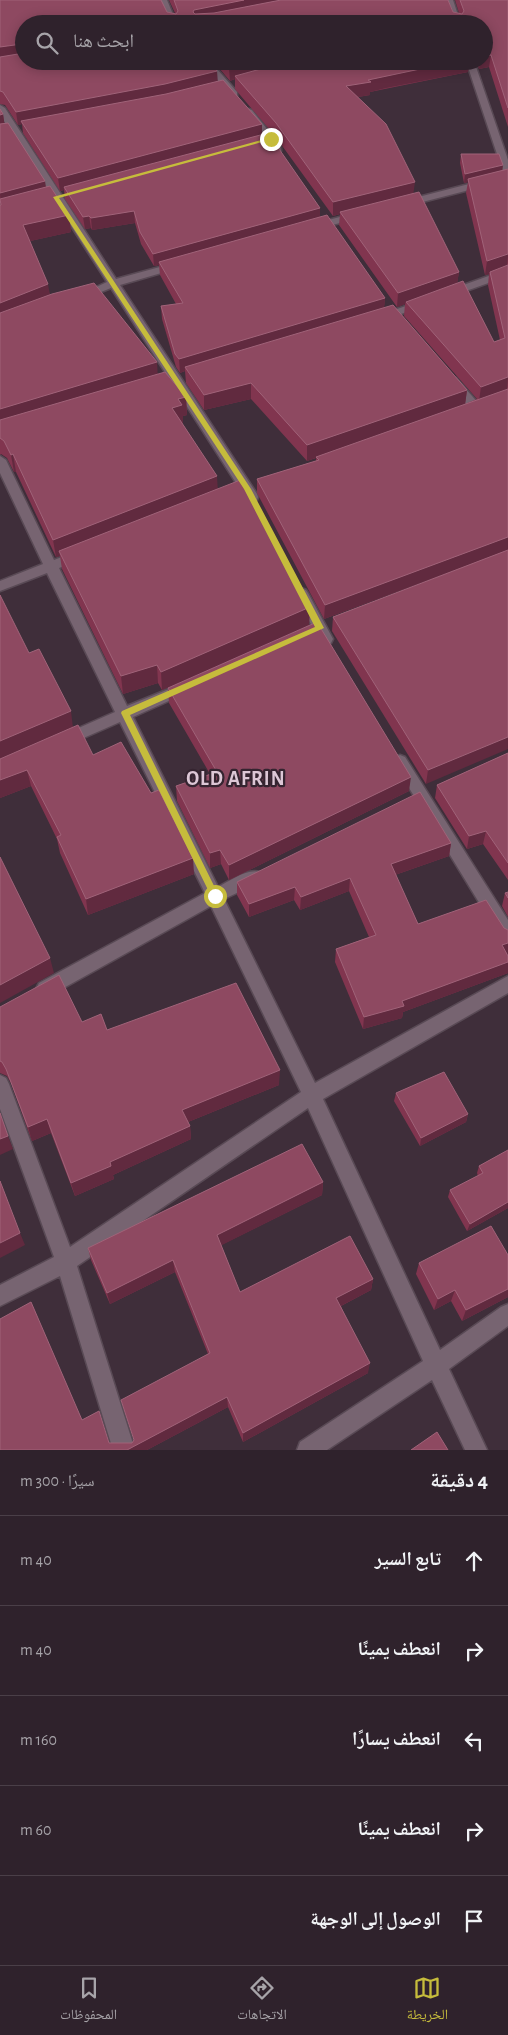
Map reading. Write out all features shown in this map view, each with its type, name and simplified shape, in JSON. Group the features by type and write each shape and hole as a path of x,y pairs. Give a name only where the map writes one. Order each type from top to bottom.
{"street":[{"path":"163,0 169,15"},
{"path":"449,0 454,15"},
{"path":"212,70 271,139 287,162"},
{"path":"396,206 508,176 473,70"},
{"path":"0,108 56,197 176,378 256,506"},
{"path":"256,142 271,139"},
{"path":"302,230 368,213"},
{"path":"73,300 114,283 189,262"},
{"path":"366,322 508,272"},
{"path":"444,372 471,410 492,402"},
{"path":"0,460 50,566 125,713 312,1095 435,1366 476,1450"},
{"path":"0,586 95,549"},
{"path":"297,585 315,630 335,653"},
{"path":"315,630 338,622"},
{"path":"54,745 196,682"},
{"path":"396,753 508,935"},
{"path":"403,804 438,787"},
{"path":"34,995 215,896 269,869"},
{"path":"0,1296 66,1262 312,1095 508,984"},
{"path":"0,1084 66,1262 124,1450"},
{"path":"308,1450 435,1366 508,1314"}],"building":[{"path":"0,0 161,0 167,12 176,14 178,11 174,0 244,0 194,10 195,14 214,13 281,0 448,0 453,12 462,14 464,11 460,0 508,0 508,108 493,61 493,15 15,15 15,45 0,47"},
{"path":"15,54 15,70 217,71 165,84 16,112 3,92 0,91 0,57"},
{"path":"257,70 415,70 368,80 371,82 346,86 386,124 415,182 333,202 276,123 235,76"},
{"path":"223,80 262,124 58,178 21,121 166,94"},
{"path":"8,123 45,181 0,193 0,124"},
{"path":"268,133 320,208 153,254 140,232 134,211 91,218 89,216 83,217 64,187"},
{"path":"461,154 499,154 503,165 465,174"},
{"path":"508,169 508,254 487,261 468,179"},
{"path":"50,186 69,215 23,225 48,284 0,303 0,199"},
{"path":"419,192 459,272 398,293 340,212"},
{"path":"327,215 385,298 179,359 175,354 161,306 183,303 159,262"},
{"path":"508,265 508,377 481,387 406,302 463,281 494,342 505,338 490,272"},
{"path":"94,283 157,362 0,409 0,313 52,294"},
{"path":"393,305 467,390 307,445 251,383 204,395 185,367"},
{"path":"165,372 186,397 178,399 182,405 172,408 217,476 53,540 13,454 11,455 4,441 0,438 0,420"},
{"path":"508,389 508,537 325,605 257,479 319,460 316,457"},
{"path":"243,479 310,607 161,672 157,665 121,676 59,551"},
{"path":"508,550 508,737 428,770 333,617"},
{"path":"0,595 29,653 39,649 71,711 0,741"},
{"path":"317,622 411,777 229,865 220,850 210,853 176,786 217,772 168,688"},
{"path":"78,725 93,755 121,742 151,793 159,790 193,858 86,899 57,837 61,835 27,770 0,780 0,759"},
{"path":"508,753 508,863 486,831 469,836 437,785"},
{"path":"420,792 451,843 391,864 418,924 486,900 504,928 508,930 508,943 502,945 508,956 508,962 402,1001 404,1006 364,1017 336,949 376,935 350,878 301,897 295,887 249,904 237,882"},
{"path":"0,857 50,958 0,985"},
{"path":"59,975 82,1022 101,1014 107,1030 236,983 280,1070 182,1110 190,1126 110,1162 111,1166 71,1183 47,1119 28,1127 6,1069 0,1061 0,1007"},
{"path":"444,1072 468,1114 421,1138 396,1093"},
{"path":"0,1113 8,1136 0,1139"},
{"path":"302,1144 323,1182 217,1235 240,1292 350,1236 373,1279 336,1298 370,1363 243,1433 227,1397 127,1450 0,1450 0,1319 31,1302 82,1420 99,1411 109,1443 132,1443 134,1440 121,1400 210,1353 173,1260 107,1293 88,1248"},
{"path":"508,1150 508,1202 470,1224 450,1190 483,1173 479,1166"},
{"path":"0,1181 20,1233 0,1243"},
{"path":"491,1226 508,1255 508,1289 466,1310 455,1290 438,1299 419,1263"},
{"path":"437,1432 448,1450 411,1450"}],"district":[{"name":"OLD AFRIN","path":"236,779"}],"route":[{"path":"215,896 125,713 320,628 247,489 56,197 271,139"}]}
